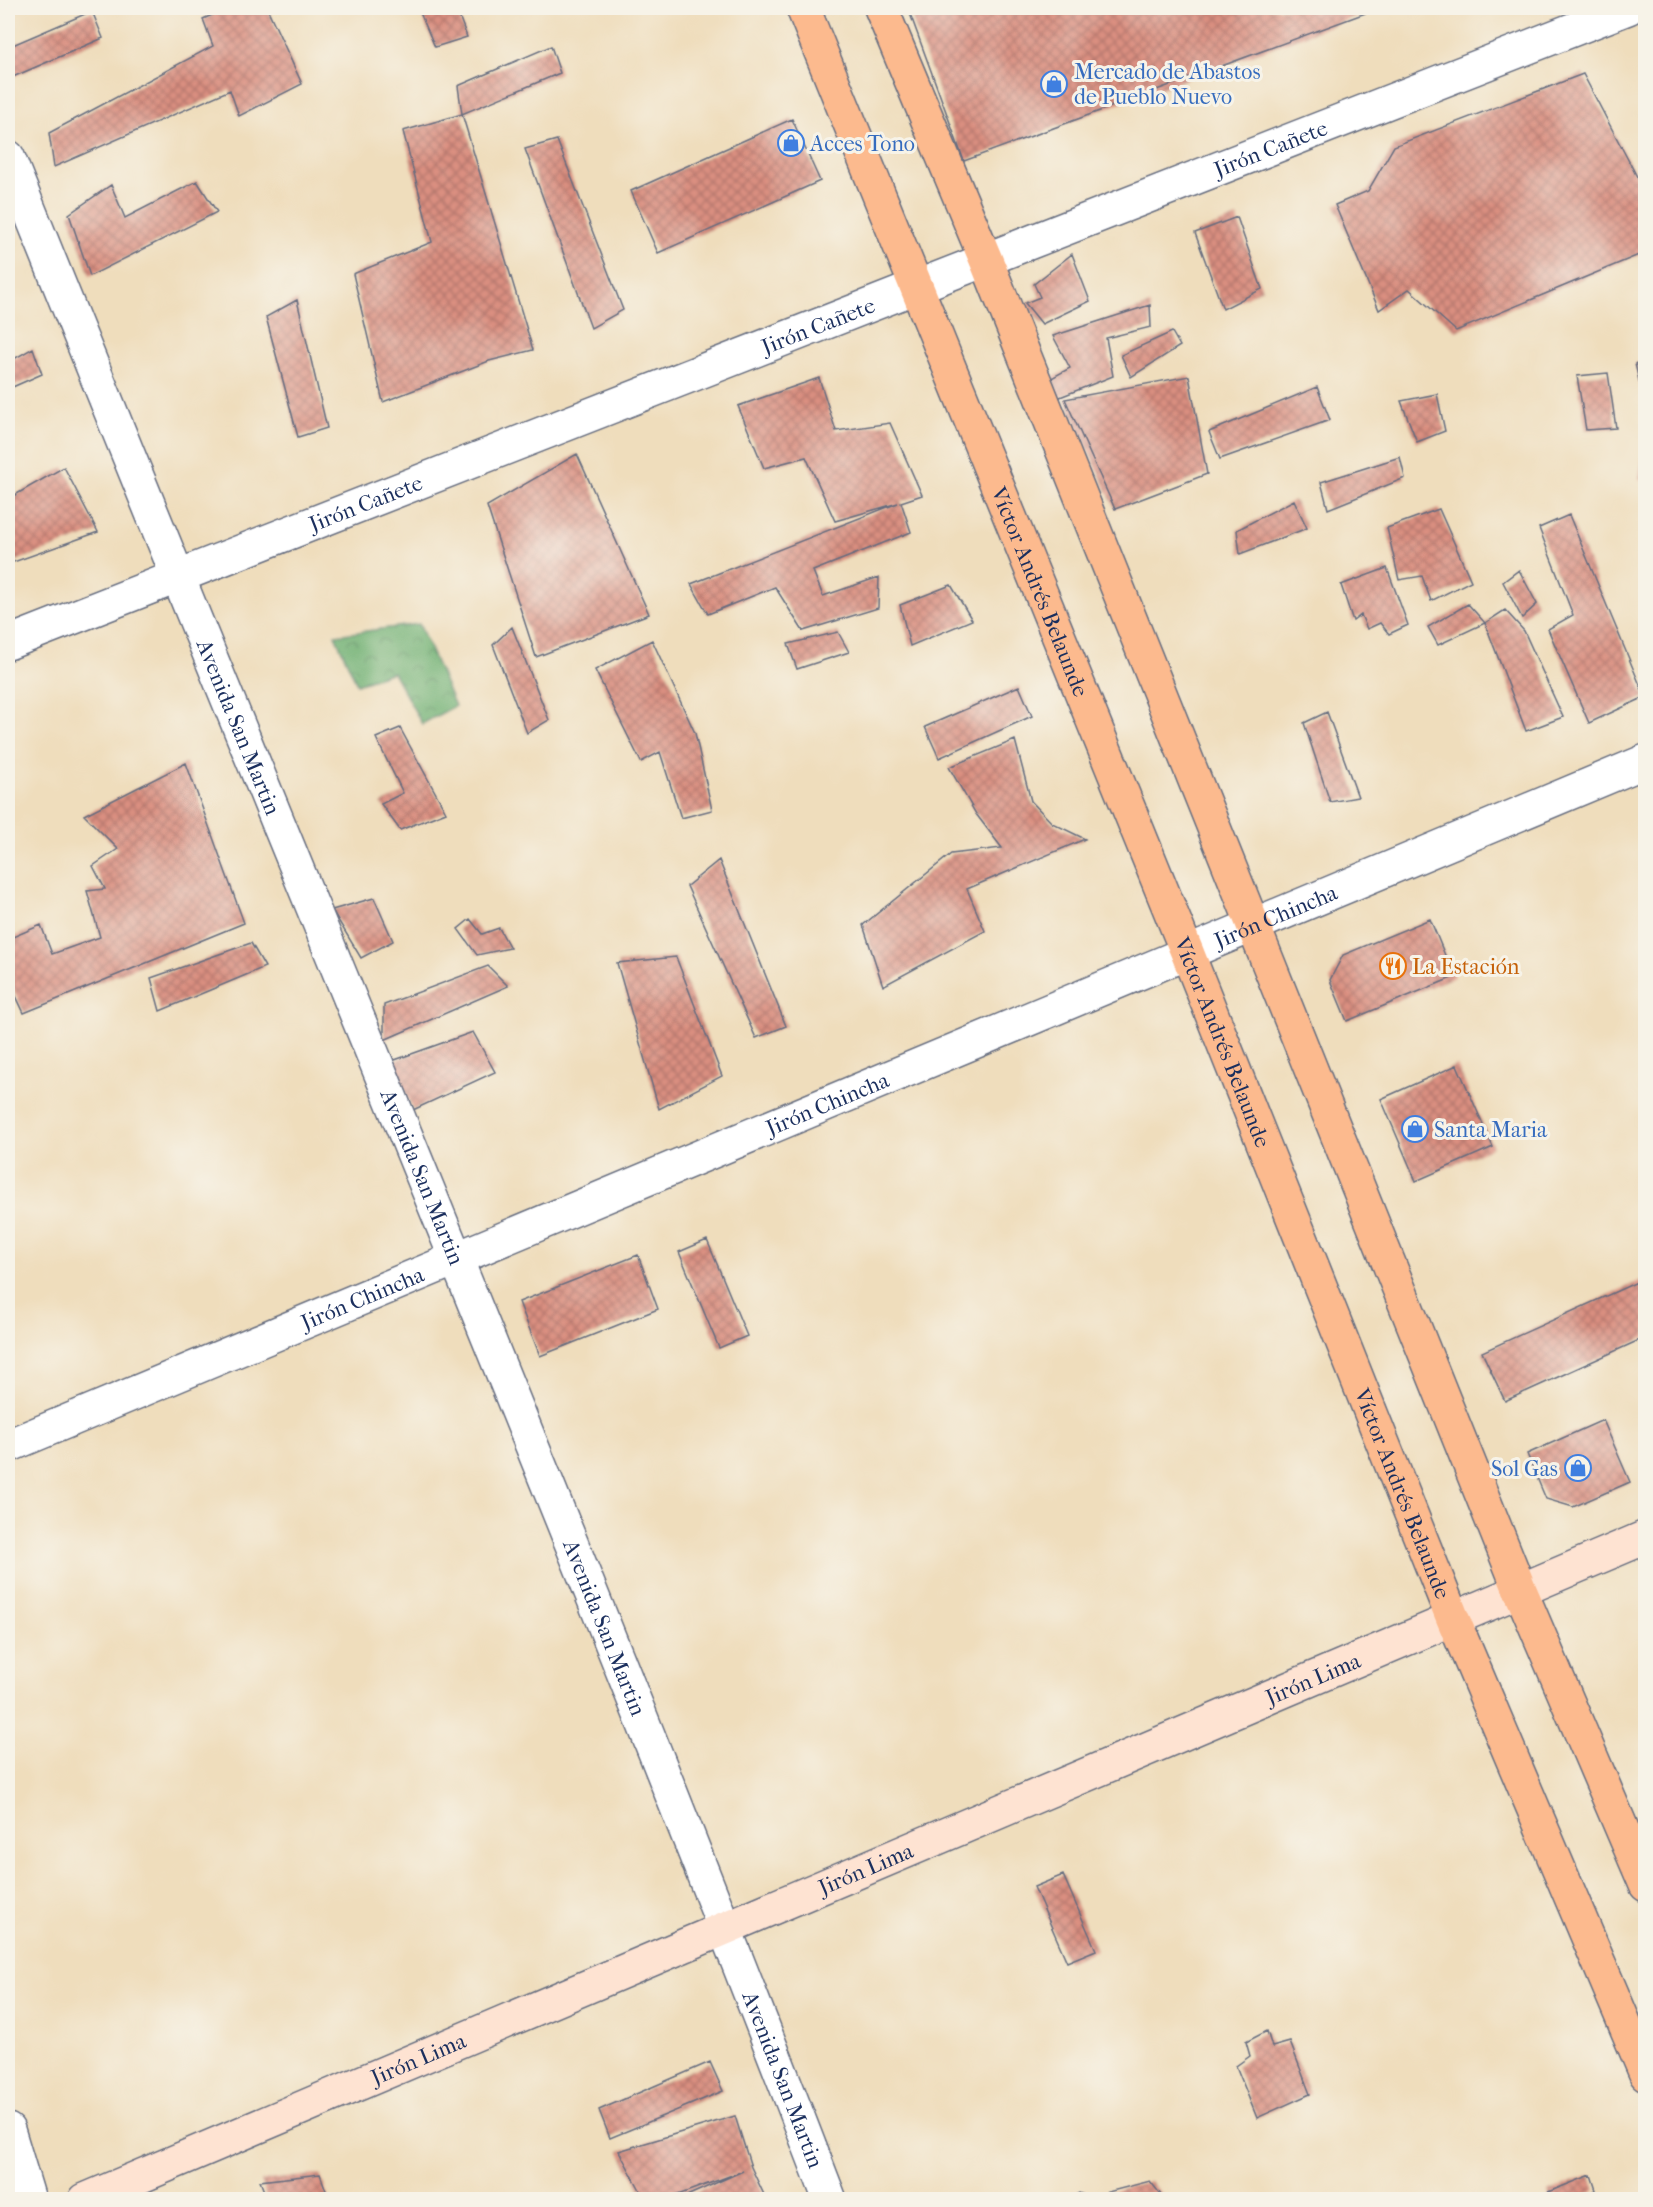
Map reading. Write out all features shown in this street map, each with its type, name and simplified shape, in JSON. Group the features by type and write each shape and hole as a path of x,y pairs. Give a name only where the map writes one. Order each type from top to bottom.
{"main road":[{"name":"Víctor Andrés Belaunde","path":"803,8 1187,952 1453,1619 1646,2074"},
{"path":"882,8 986,260 1520,1590 1646,1885"}],"street":[{"name":"Jirón Cañete","path":"8,643 1628,8"},
{"name":"Avenida San Martin","path":"8,157 176,577 726,1927 830,2199"},
{"name":"Jirón Chincha","path":"8,1446 1646,761"},
{"name":"Jirón Lima","path":"85,2199 1646,1537"},
{"path":"8,2130 29,2199"}],"green space":[{"path":"419,624 455,706 422,724 393,672 357,684 335,635"}],"building":[{"path":"228,8 267,8 302,84 239,116 230,90 54,167 49,133 213,46 203,19"},
{"path":"418,8 456,8 467,37 435,47"},
{"name":"Mercado de Abastos de Pueblo Nuevo","path":"908,8 1379,8 964,161"},
{"path":"92,11 103,38 8,79 8,47"},
{"path":"551,46 560,73 462,114 458,86"},
{"path":"1583,74 1646,194 1646,252 1456,331 1409,289 1379,310 1335,205 1368,191 1394,146"},
{"path":"462,114 533,350 489,361 383,402 353,274 432,242 403,131"},
{"path":"792,119 820,181 658,253 631,191"},
{"path":"557,140 623,310 591,328 525,149"},
{"path":"197,181 217,212 90,276 69,214 111,185 125,218"},
{"path":"1237,217 1262,289 1223,309 1195,233"},
{"path":"1072,254 1090,301 1042,324 1025,303 1040,297 1034,284"},
{"path":"297,300 327,428 298,437 266,317"},
{"path":"1150,305 1151,327 1106,338 1113,376 1055,399 1046,381 1070,368 1053,336"},
{"path":"1172,332 1180,346 1131,377 1121,355"},
{"path":"8,341 14,359 33,348 42,374 8,389"},
{"path":"1646,358 1646,405 1645,405 1635,364"},
{"path":"1608,373 1616,428 1586,430 1577,376"},
{"path":"1189,376 1207,474 1115,509 1065,399"},
{"path":"819,378 836,431 890,423 922,495 901,502 911,532 813,571 823,596 879,577 878,608 803,631 775,587 708,614 691,584 898,503 835,521 806,457 764,468 738,406"},
{"path":"1317,387 1330,420 1220,459 1209,432"},
{"path":"1437,394 1445,431 1417,442 1401,401"},
{"path":"577,454 649,614 536,657 487,506"},
{"path":"1400,457 1405,478 1328,509 1321,482"},
{"path":"1646,457 1646,481 1639,480 1642,458"},
{"path":"64,467 98,532 8,564 8,499"},
{"path":"1294,500 1307,528 1240,554 1237,530"},
{"path":"1439,509 1471,581 1431,601 1422,576 1399,580 1387,528"},
{"path":"1569,515 1645,697 1589,723 1548,629 1573,615 1539,528"},
{"path":"1387,568 1408,625 1389,634 1380,623 1367,629 1361,615 1353,621 1341,585"},
{"path":"1519,570 1537,604 1522,618 1503,582"},
{"path":"951,585 972,620 910,646 900,605"},
{"path":"1468,604 1485,623 1438,645 1428,627"},
{"path":"1505,610 1524,631 1563,717 1526,731 1485,623"},
{"path":"512,627 549,720 527,733 493,645"},
{"path":"838,632 849,652 797,669 788,644"},
{"path":"652,640 695,733 712,810 681,818 660,752 641,762 595,670"},
{"path":"1019,686 1032,716 939,758 925,727"},
{"path":"1327,712 1358,797 1330,802 1304,723"},
{"path":"400,728 446,812 400,830 381,804 403,793 376,738"},
{"path":"1015,740 1031,801 1052,823 1085,839 967,889 985,931 883,986 863,925 951,854 1002,848 976,814 949,767"},
{"path":"186,763 244,923 24,1013 8,979 8,939 41,925 52,954 100,937 87,891 105,889 93,866 118,849 84,815"},
{"path":"719,860 786,1026 756,1038 687,886"},
{"path":"374,898 393,941 361,958 332,910"},
{"path":"470,919 482,934 499,928 510,948 477,955 458,929"},
{"name":"La Estación","path":"1430,919 1454,977 1347,1021 1330,980 1343,955"},
{"path":"251,943 265,967 160,1011 151,978"},
{"path":"676,957 722,1076 659,1109 617,963"},
{"path":"488,966 508,986 384,1040 384,1005"},
{"path":"473,1032 495,1072 413,1110 392,1061"},
{"path":"1457,1065 1493,1147 1416,1181 1381,1099"},
{"path":"707,1240 747,1336 719,1348 679,1252"},
{"path":"638,1255 658,1309 540,1356 519,1302"},
{"path":"1646,1278 1646,1337 1505,1401 1482,1352"},
{"name":"Sol Gas","path":"1603,1420 1630,1482 1573,1507 1546,1499 1527,1454"},
{"path":"1063,1875 1096,1950 1067,1962 1034,1887"},
{"path":"1267,2031 1272,2047 1290,2042 1310,2094 1257,2118 1236,2066 1250,2056 1246,2042"},
{"path":"710,2062 723,2091 610,2138 599,2110"},
{"path":"735,2116 751,2167 766,2199 680,2199 743,2171 667,2199 645,2199 619,2151"},
{"path":"320,2174 329,2199 267,2199 260,2181"},
{"path":"1591,2175 1596,2190 1578,2199 1551,2199 1548,2192"},
{"path":"1150,2181 1161,2195 1151,2199 1068,2199 1079,2193 1089,2197"}],"place":[{"name":"Mercado de Abastos de Pueblo Nuevo","path":"1054,84"},
{"name":"Acces Tono","path":"791,143"},
{"name":"La Estación","path":"1393,966"},
{"name":"Santa Maria","path":"1415,1129"},
{"name":"Sol Gas","path":"1578,1468"}]}
